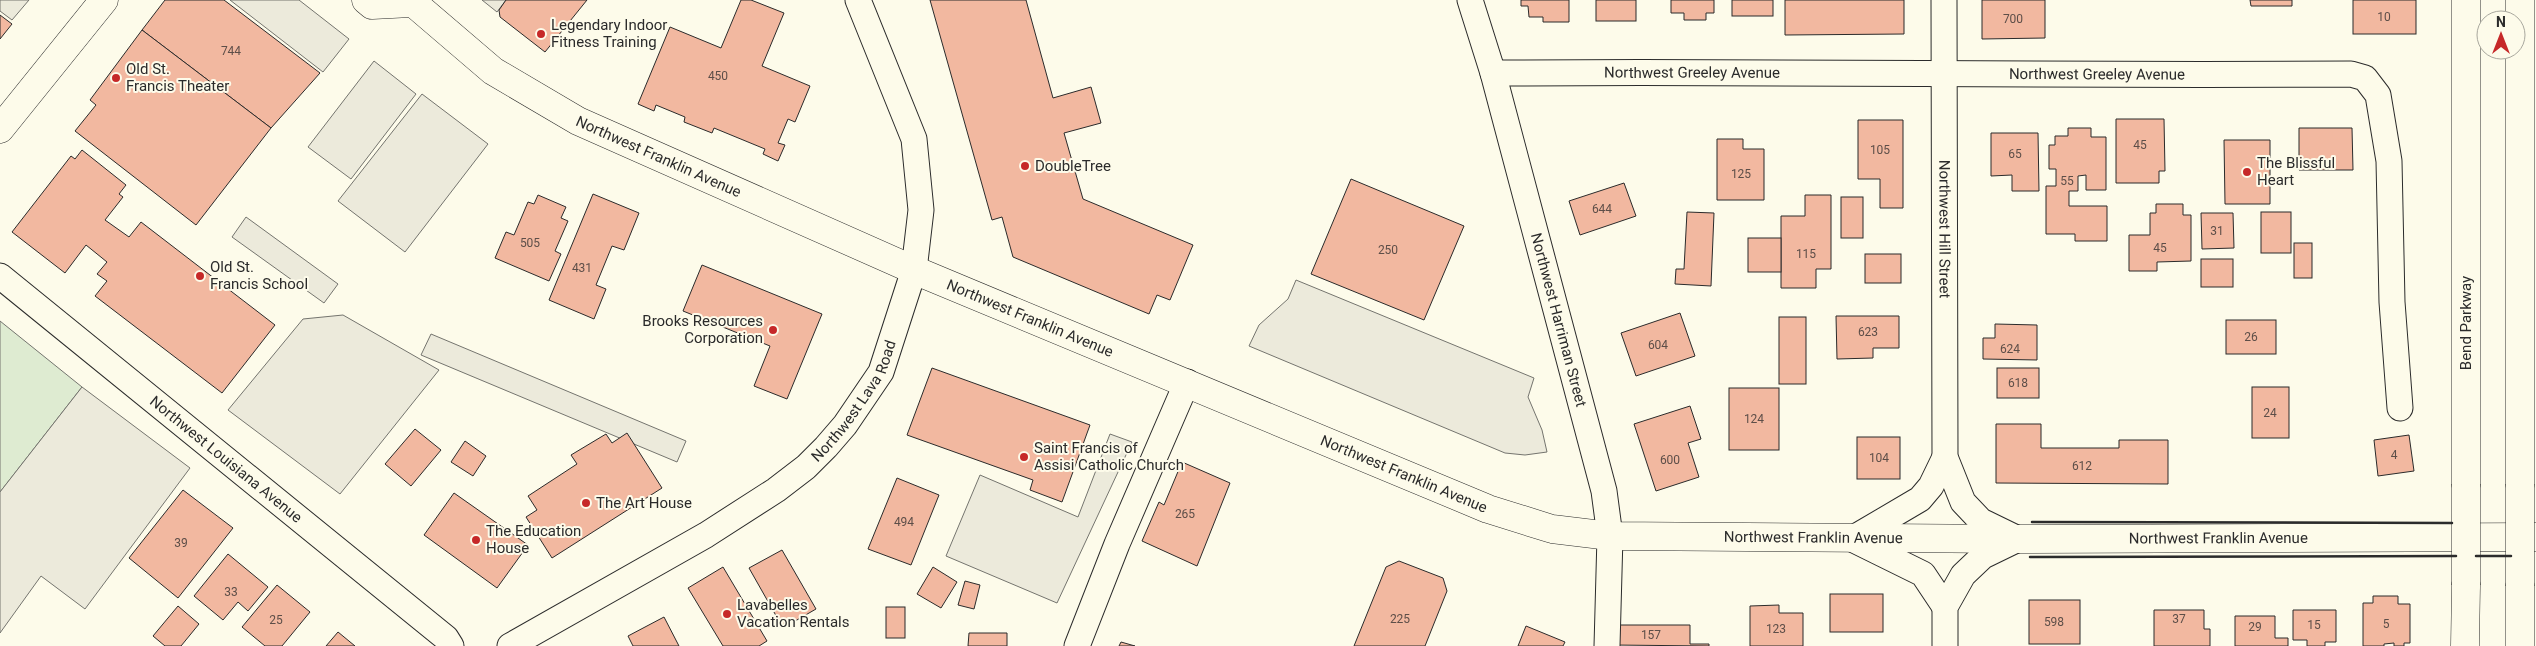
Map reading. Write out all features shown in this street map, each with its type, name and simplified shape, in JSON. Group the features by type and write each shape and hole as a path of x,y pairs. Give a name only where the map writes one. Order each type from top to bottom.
{"main road":[{"path":"0,129 104,0"},
{"name":"Northwest Franklin Avenue","path":"366,0 372,5 410,1 493,71 578,121 914,270 1187,382 1488,509 1552,529 1610,536 1852,539 2536,537"},
{"name":"Bend Parkway","path":"2466,0 2466,646"},
{"path":"2520,0 2520,646"}],"street":[{"name":"Northwest Lava Road","path":"510,646 713,530 776,490 806,467 845,425 881,372 914,270 921,210 914,138 858,0"},
{"name":"Northwest Harriman Street","path":"1470,0 1493,73 1604,491 1610,536 1607,646"},
{"name":"Northwest Hill Street","path":"1944,0 1944,457 1963,502 1981,521 2018,540"},
{"name":"Northwest Greeley Avenue","path":"1493,73 1945,72 2083,76 2351,74 2365,78 2378,95 2389,161 2392,302 2400,408"},
{"name":"Northwest Louisiana Avenue","path":"0,276 446,638 450,646"},
{"path":"1078,646 1117,544 1187,382"},
{"name":"Northwest Hill Street","path":"1852,539 1920,499 1931,486 1944,457"},
{"path":"1852,539 1923,574 1945,607"},
{"path":"1945,646 1945,607 1963,575 1982,556 2018,540"}],"green space":[{"path":"0,321 82,387 0,492"}],"shaded area":[{"path":"0,0 29,0 12,20 0,11"},
{"path":"230,0 299,0 349,39 323,72"},
{"path":"482,0 506,0 497,12"},
{"path":"374,61 416,94 351,179 308,147"},
{"path":"422,94 488,144 405,252 338,201"},
{"path":"246,217 338,284 324,303 232,237"},
{"path":"1296,280 1534,378 1528,397 1542,430 1547,452 1525,455 1505,453 1249,346 1259,325 1288,299"},
{"path":"343,315 439,370 340,494 228,410 303,319"},
{"path":"431,334 686,441 677,462 421,355"},
{"path":"82,387 190,468 85,609 41,576 0,633 0,492"},
{"path":"1110,434 1132,442 1057,603 946,556 980,475 1078,517"}],"building":[{"path":"165,0 224,0 320,73 271,128 142,30"},
{"name":"Legendary Indoor Fitness Training","path":"506,0 587,0 545,52 500,17 499,10"},
{"path":"741,0 751,0 784,13 762,66 810,86 795,122 788,119 778,143 785,145 778,161 763,154 765,149 714,128 712,133 684,122 685,117 656,105 654,111 638,104 670,27 721,48"},
{"name":"DoubleTree","path":"930,0 1026,0 1053,98 1091,87 1101,123 1064,133 1083,199 1193,245 1170,300 1157,295 1149,314 1013,257 1002,217 992,220"},
{"path":"1521,0 1569,0 1569,22 1543,22 1543,17 1529,17 1528,6 1521,6"},
{"path":"1596,0 1636,0 1636,21 1596,21"},
{"path":"1671,0 1714,0 1714,13 1706,13 1706,20 1684,20 1684,13 1671,13"},
{"path":"1732,0 1773,0 1773,16 1732,16"},
{"path":"1785,0 1904,0 1904,34 1785,35"},
{"path":"1982,0 2045,0 2045,38 1982,39"},
{"path":"2250,0 2292,0 2292,6 2251,6"},
{"path":"2353,0 2416,0 2416,34 2353,34"},
{"path":"0,15 12,24 0,39"},
{"path":"142,30 271,128 196,225 75,131 96,105 90,100"},
{"path":"2116,119 2164,119 2165,171 2159,171 2159,183 2116,183"},
{"path":"1858,120 1903,120 1903,208 1880,208 1880,179 1858,179"},
{"path":"2068,128 2091,128 2091,137 2106,137 2106,190 2086,190 2086,175 2078,176 2078,191 2069,191 2069,206 2107,206 2107,241 2075,241 2075,234 2046,234 2046,186 2056,186 2056,169 2049,169 2049,145 2055,145 2055,136 2068,136"},
{"path":"2299,128 2352,128 2353,170 2299,170"},
{"path":"1991,133 2038,133 2039,191 2012,191 2012,175 1991,176"},
{"path":"1717,139 1743,139 1743,149 1764,149 1764,200 1717,200"},
{"name":"The Blissful Heart","path":"2224,140 2270,140 2270,204 2225,204"},
{"path":"82,150 126,185 119,194 123,197 105,220 129,237 141,222 275,325 222,393 95,296 107,281 97,274 107,262 86,245 65,273 12,232 71,156 75,159"},
{"path":"1351,179 1464,226 1424,320 1311,274"},
{"path":"1624,183 1636,216 1580,235 1569,201"},
{"path":"593,194 639,213 624,250 612,246 596,285 606,289 594,319 549,300"},
{"path":"538,195 566,207 561,218 568,221 555,251 561,254 549,281 495,258 506,232 514,235 528,202 534,204"},
{"path":"1805,195 1831,195 1831,269 1816,269 1816,288 1781,288 1781,216 1805,216"},
{"path":"1841,197 1863,197 1863,238 1841,238"},
{"path":"2156,204 2183,204 2183,215 2191,215 2191,261 2157,262 2157,271 2129,271 2129,235 2150,235 2150,213 2156,213"},
{"path":"1687,212 1714,213 1711,286 1675,284 1676,269 1684,269"},
{"path":"2261,212 2291,212 2291,253 2261,253"},
{"path":"2201,213 2233,213 2234,248 2202,249"},
{"path":"1748,238 1781,238 1781,272 1748,272"},
{"path":"2294,243 2312,243 2312,278 2294,278"},
{"path":"1865,254 1901,254 1901,283 1865,283"},
{"path":"2201,259 2233,259 2233,287 2201,287"},
{"name":"Brooks Resources Corporation","path":"702,265 822,314 787,399 754,386 770,346 683,311"},
{"path":"1680,313 1695,356 1636,376 1621,333"},
{"path":"1836,316 1899,316 1899,348 1873,348 1873,358 1837,359"},
{"path":"1779,317 1806,317 1806,384 1779,384"},
{"path":"2226,320 2276,320 2276,354 2226,354"},
{"path":"1995,324 2037,325 2037,360 1983,359 1983,338 1995,338"},
{"name":"Saint Francis of Assisi Catholic Church","path":"932,368 1090,425 1062,502 1030,490 1033,480 907,435"},
{"path":"1997,368 2039,368 2039,398 1997,398"},
{"path":"2252,387 2289,387 2289,438 2252,438"},
{"path":"1729,388 1779,388 1779,450 1729,450"},
{"path":"1690,406 1701,439 1688,443 1699,477 1656,491 1634,424"},
{"path":"1996,424 2041,424 2041,448 2119,448 2119,440 2168,440 2168,484 1996,483"},
{"path":"415,429 441,450 411,486 385,464"},
{"name":"The Art House","path":"627,433 662,488 552,558 526,517 537,510 528,496 577,464 571,455 606,434 612,443"},
{"path":"2409,435 2414,471 2378,476 2374,440"},
{"path":"1857,437 1900,437 1900,479 1857,479"},
{"path":"465,441 486,456 473,476 451,462"},
{"path":"1182,462 1230,483 1197,566 1142,541 1159,502 1164,505"},
{"path":"897,478 939,495 911,565 868,549"},
{"path":"183,490 233,528 178,598 129,558"},
{"name":"The Education House","path":"454,493 528,545 497,588 424,535"},
{"path":"782,550 816,609 783,628 749,568"},
{"path":"228,554 268,587 248,611 238,602 223,620 194,596"},
{"path":"1399,561 1443,578 1447,591 1425,646 1354,646 1386,567"},
{"name":"Lavabelles Vacation Rentals","path":"723,567 767,641 759,646 723,646 688,588"},
{"path":"933,567 957,582 941,608 917,594"},
{"path":"965,581 980,585 974,609 958,605"},
{"path":"277,585 310,612 282,646 265,646 242,627"},
{"path":"1830,594 1883,594 1883,632 1830,632"},
{"path":"2373,596 2398,596 2398,604 2410,604 2410,643 2404,643 2404,646 2394,646 2394,643 2384,644 2384,646 2363,646 2363,603 2373,603"},
{"path":"2029,600 2080,600 2080,644 2029,644"},
{"path":"1779,605 1779,613 1803,613 1803,646 1750,646 1750,606"},
{"path":"178,606 199,624 181,646 165,646 153,636"},
{"path":"886,607 905,607 905,638 886,638"},
{"path":"2154,610 2204,610 2204,629 2210,629 2210,646 2154,646"},
{"path":"2293,610 2336,610 2336,642 2325,642 2325,646 2307,646 2307,640 2293,640"},
{"path":"2235,616 2275,616 2275,638 2288,638 2288,646 2235,646"},
{"path":"664,617 679,646 633,646 628,636"},
{"path":"1613,625 1690,625 1690,644 1709,644 1709,646 1613,645"},
{"path":"1526,626 1565,642 1563,646 1518,646"},
{"path":"338,632 355,646 326,646"},
{"path":"969,633 1007,633 1007,646 968,646"},
{"path":"1121,642 1135,646 1119,646"}],"wall":[{"path":"2032,522 2452,523"},
{"path":"2030,557 2456,556"},
{"path":"2476,556 2511,556"}],"place":[{"name":"Legendary Indoor Fitness Training","path":"541,34"},
{"name":"Old St. Francis Theater","path":"116,78"},
{"name":"DoubleTree","path":"1025,166"},
{"name":"The Blissful Heart","path":"2247,172"},
{"name":"Old St. Francis School","path":"200,276"},
{"name":"Brooks Resources Corporation","path":"773,330"},
{"name":"Saint Francis of Assisi Catholic Church","path":"1024,457"},
{"name":"The Art House","path":"586,503"},
{"name":"The Education House","path":"476,540"},
{"name":"Lavabelles Vacation Rentals","path":"727,614"}]}
